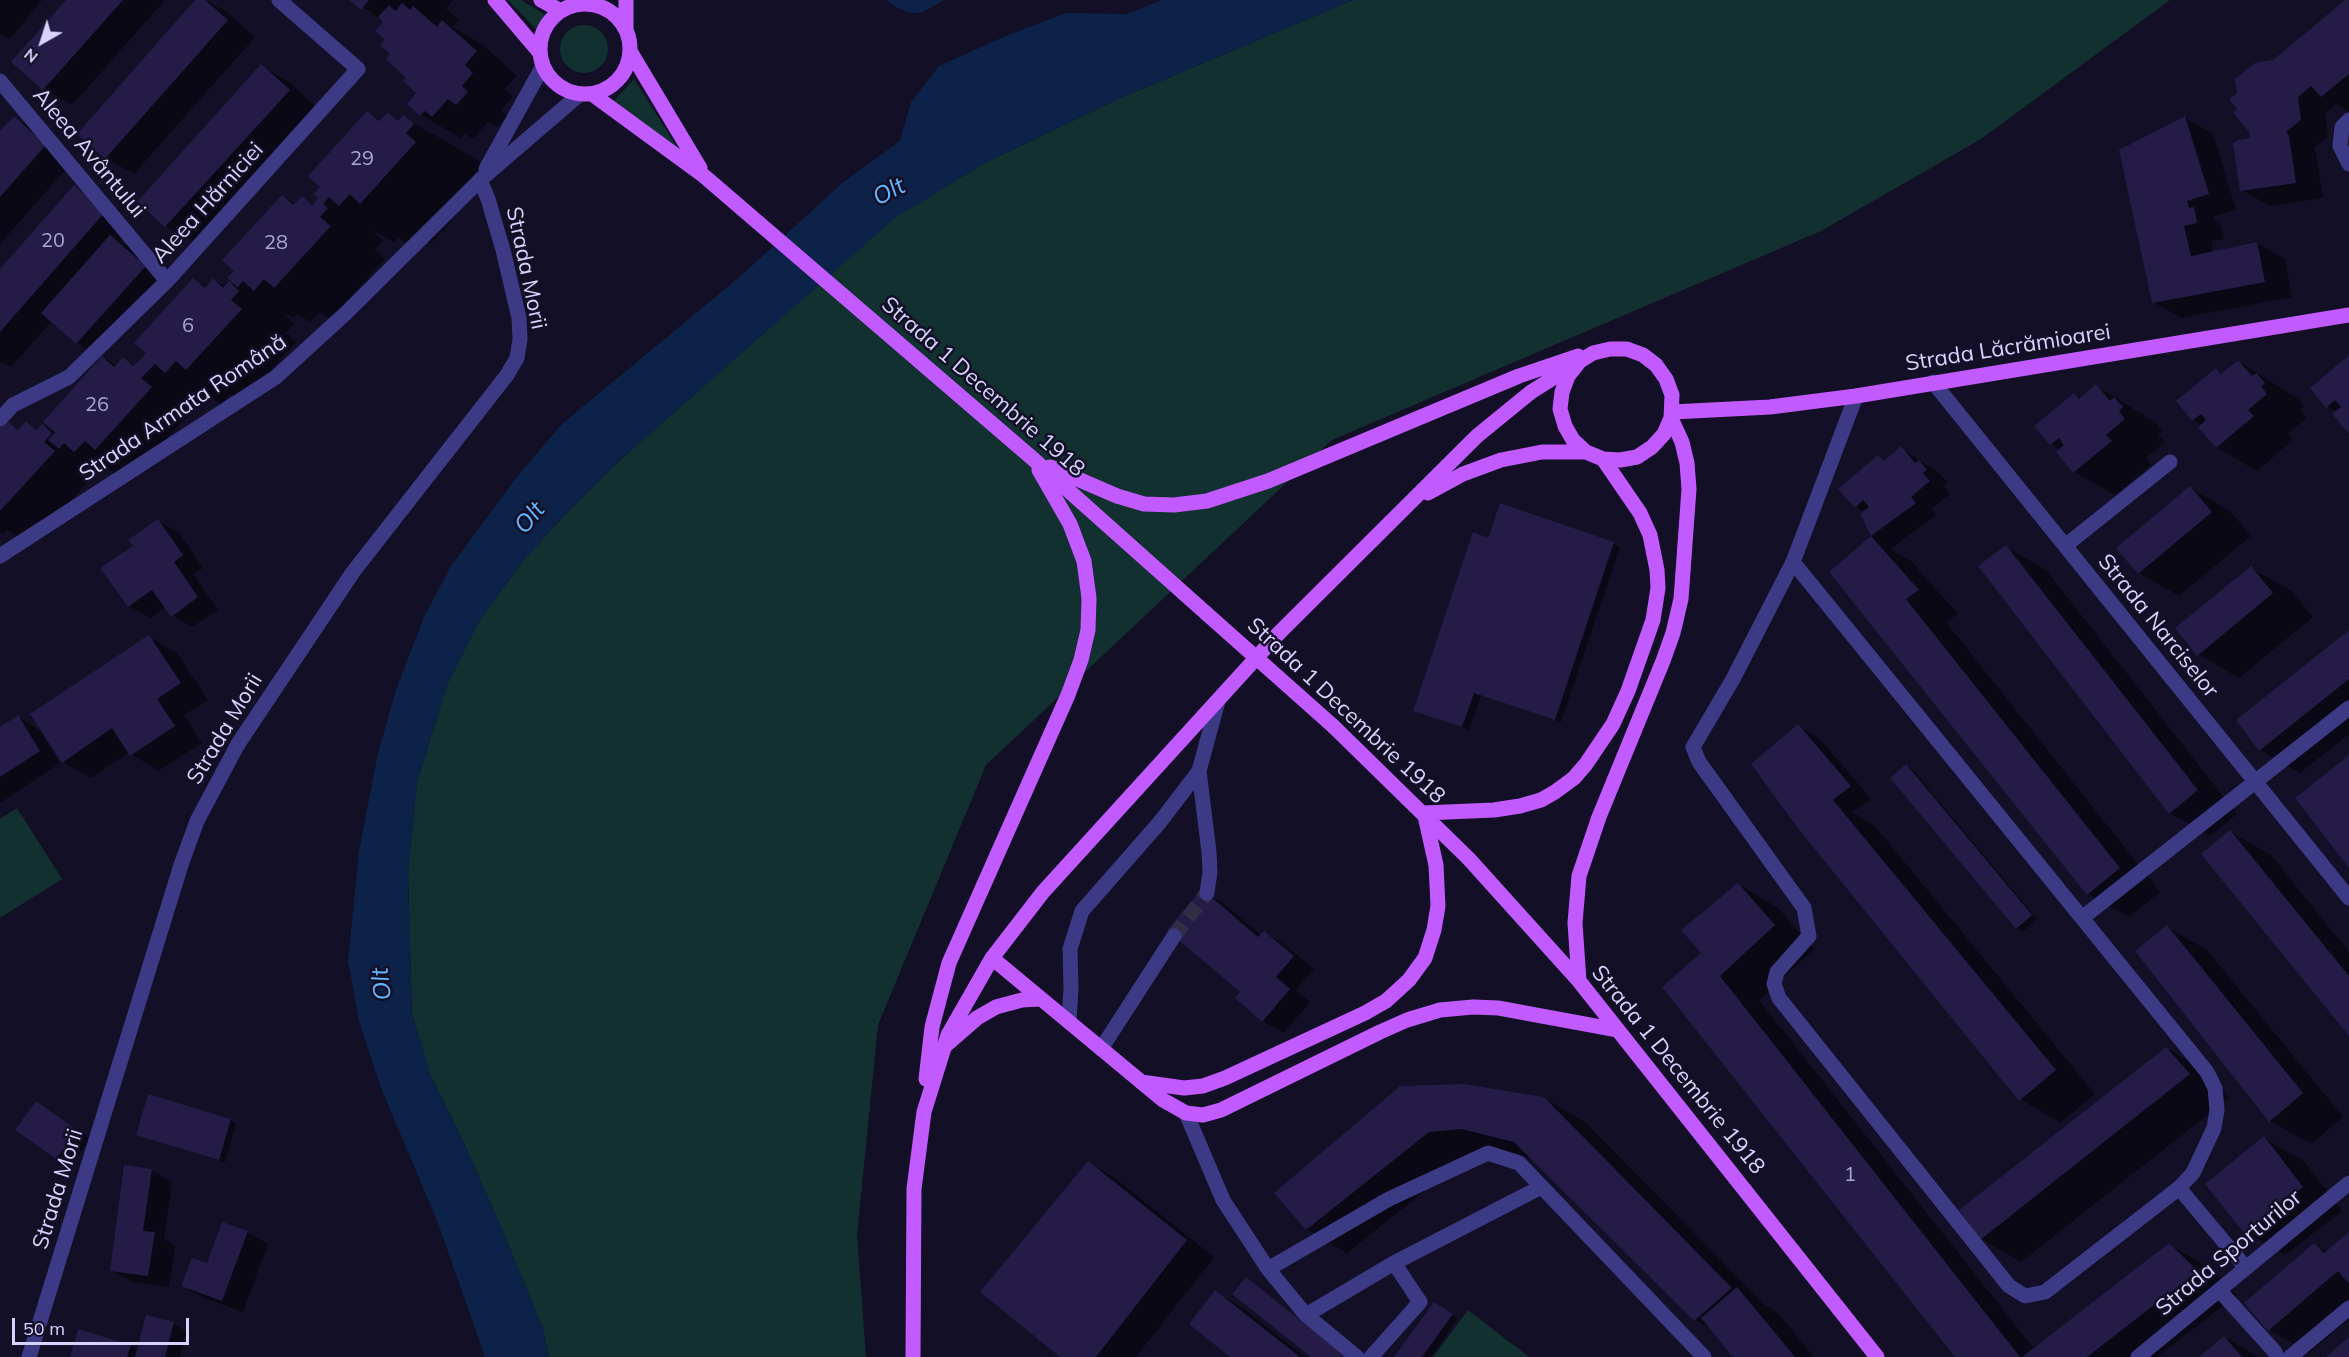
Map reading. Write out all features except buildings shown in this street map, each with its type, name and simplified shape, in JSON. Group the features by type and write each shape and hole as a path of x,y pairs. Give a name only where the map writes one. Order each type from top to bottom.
{"main road":[{"path":"495,0 542,59 558,85 586,94 607,89 619,79 627,66 630,51 626,30 626,0"},
{"path":"540,0 566,6 595,5 608,10 619,19 626,30"},
{"path":"542,59 541,41 545,29 566,6"},
{"name":"Strada 1 Decembrie 1918","path":"630,51 704,176"},
{"name":"Strada 1 Decembrie 1918","path":"586,94 704,176 1032,458 1332,726 1424,813 1509,902 1579,981 1877,1357"},
{"name":"Strada Lăcrămioarei","path":"1671,415 1770,407 1856,396 2349,315"},
{"path":"1032,458 1086,484 1144,504 1174,505 1207,501 1341,451 1519,376 1572,357 1610,349 1627,349 1650,360 1666,379 1672,395 1671,415 1664,434 1653,447 1637,456 1620,460 1603,459 1586,452 1542,452 1501,460 1438,486 1406,508"},
{"path":"924,1112 942,1049 958,1014 992,958 1043,892 1314,597 1478,436 1531,392 1593,353"},
{"path":"1579,362 1568,376 1562,392 1560,409 1564,426 1586,452"},
{"path":"1579,981 1575,923 1579,876 1599,817 1673,633 1681,599 1686,554 1688,480 1682,442 1671,415"},
{"path":"913,1357 914,1189 932,1027 949,963 1068,695 1081,660 1088,630 1089,598 1084,561 1070,524 1032,458"},
{"path":"1141,1082 1184,1088 1203,1086 1365,1013 1386,1001 1409,980 1425,958 1434,930 1438,906 1436,865 1424,813 1494,810 1541,800 1574,778 1587,764 1613,724 1628,691 1653,620 1658,588 1650,535 1640,513 1603,459"},
{"path":"992,958 1163,1100 1186,1113 1203,1115 1221,1110 1407,1020 1440,1010 1473,1007 1499,1008 1618,1030"},
{"path":"942,1049 977,1018 996,1007 1022,1000 1040,999"}],"street":[{"name":"Aleea Hărniciei","path":"0,419 13,405 69,377 167,281 358,69 279,0"},
{"name":"Strada Armata Română","path":"480,180 542,59"},
{"name":"Aleea Avântului","path":"0,81 167,281"},
{"name":"Strada Armata Română","path":"0,556 276,377 346,313 480,180 586,94"},
{"path":"2349,120 2342,127 2340,146 2349,164"},
{"name":"Strada Morii","path":"29,1357 197,821 238,744 353,572 507,375 517,358 520,339 519,318 503,250 480,180"},
{"name":"Strada Narciselor","path":"1933,382 2348,895"},
{"path":"1793,562 2207,1072 2215,1088 2217,1110 2214,1128 2193,1173 2179,1188 2045,1292 2025,1296 2010,1286 1779,998 1774,984 1777,972 1809,936 1804,908 1699,762 1693,747 1734,679 1793,562 1856,396"},
{"path":"2065,546 2170,462"},
{"path":"1069,1022 1070,949 1082,911 1161,822 1199,771 1218,701"},
{"path":"2082,918 2349,708"},
{"path":"1199,771 1209,852 1210,872 1207,893"},
{"path":"1101,1049 1174,936"},
{"path":"1186,1113 1223,1200 1268,1269 1306,1315 1357,1357"},
{"path":"1268,1269 1389,1199 1488,1153 1519,1163 1704,1357"},
{"name":"Strada Sporturilor","path":"2138,1357 2349,1183"},
{"path":"1306,1315 1394,1263 1541,1186"},
{"path":"2179,1188 2246,1268"},
{"path":"1371,1357 1420,1302 1394,1263"},
{"path":"2219,1290 2277,1357"},
{"path":"2290,1357 2349,1308"}],"green space":[{"path":"508,0 521,0 547,16 536,29"},
{"path":"1353,0 2170,0 1981,139 1821,231 1332,440 986,765 878,1025 857,1235 866,1357 549,1357 543,1329 504,1234 464,1143 430,1074 412,1014 408,872 417,782 447,685 479,621 523,561 618,462 894,218 983,164 1118,99"},
{"path":"579,25 589,25 601,32 608,44 608,54 601,66 589,73 579,73 564,62 560,54 560,44 571,29"},
{"path":"634,79 677,147 613,102"},
{"path":"17,808 62,879 0,918 0,819"},
{"path":"1468,1310 1529,1357 1433,1357"}],"water":[{"path":"886,0 944,0 921,13 910,13"},
{"name":"Olt","path":"1162,0 1353,0 1118,99 983,164 895,218 618,462 560,520 523,561 479,621 447,685 417,782 408,872 412,1014 430,1074 464,1143 504,1234 543,1329 549,1357 485,1357 438,1223 381,1088 359,1021 348,961 359,851 378,753 396,690 424,617 451,566 516,478 562,424 743,274 842,183 900,141 911,102 939,66 1008,35 1066,13 1127,14"}],"tunnel":[{"path":"1174,936 1207,893"}]}
